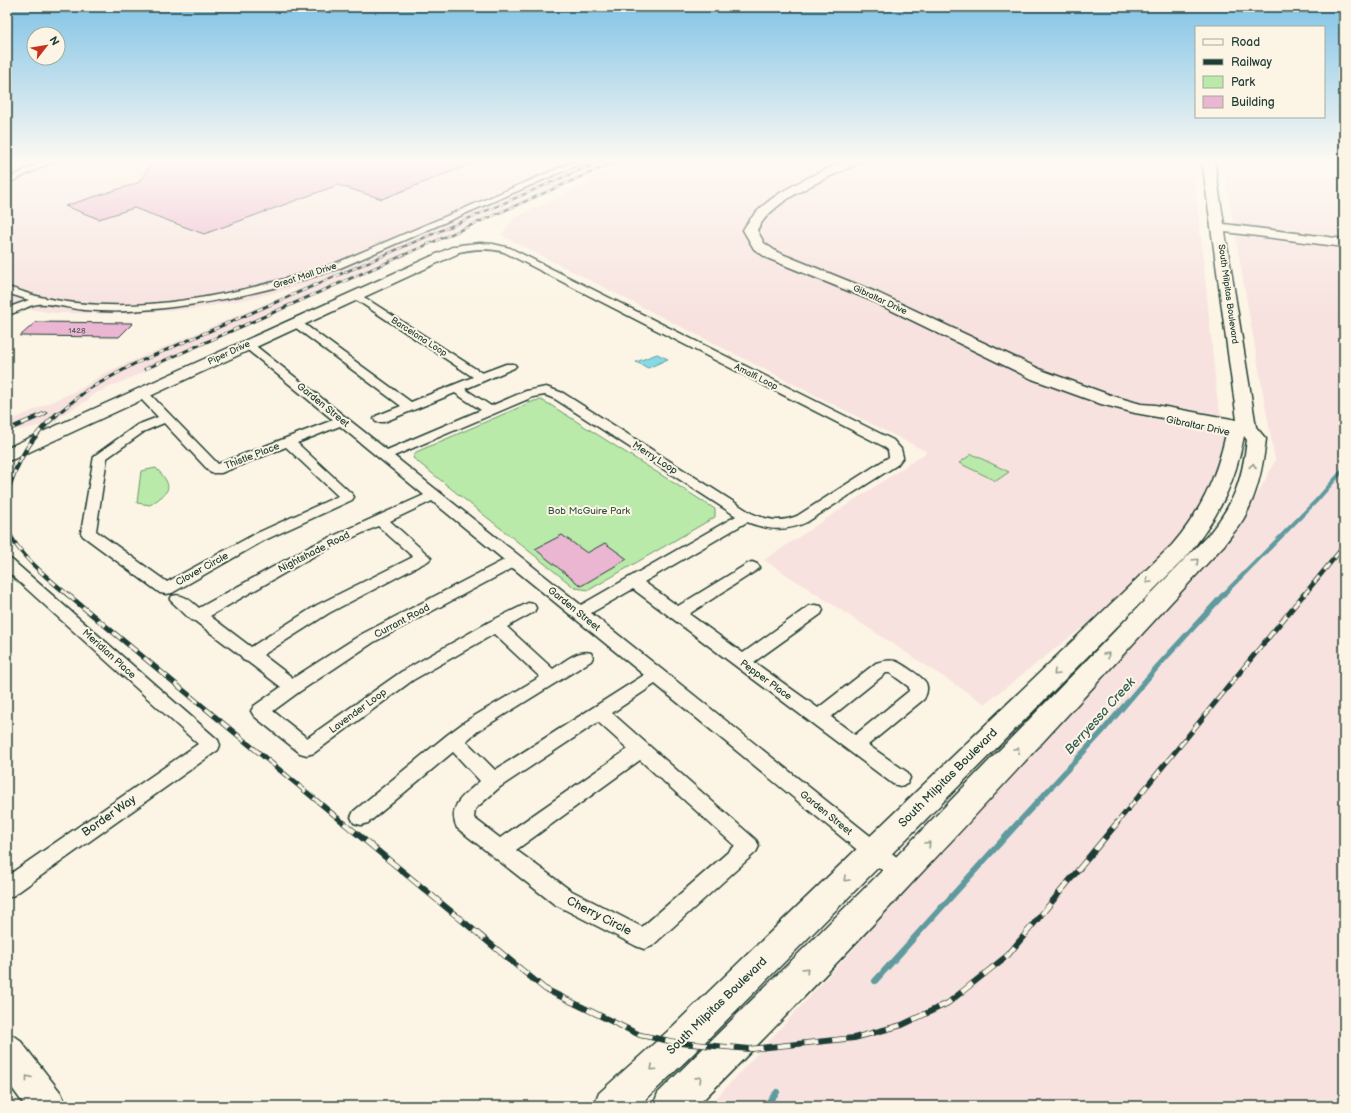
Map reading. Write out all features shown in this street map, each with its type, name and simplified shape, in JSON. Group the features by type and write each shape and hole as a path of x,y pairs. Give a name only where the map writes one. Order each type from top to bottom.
{"main road":[{"name":"Gibraltar Drive","path":"761,212 754,219 750,230 759,246 765,251 789,263 873,296 1038,375 1072,388 1141,409 1153,416 1246,434"},
{"name":"South Milpitas Boulevard","path":"671,1106 902,873 1216,539 1234,517 1246,492 1253,471 1246,434 1216,212"},
{"path":"1218,227 1344,243"},
{"name":"Piper Drive","path":"7,455 452,251"},
{"name":"South Milpitas Boulevard","path":"612,1106 680,1043 1189,540 1197,531 1211,509 1222,484 1230,458 1246,434"},
{"path":"7,1051 48,1106"}],"street":[{"name":"Great Mall Drive","path":"7,290 28,298 67,305 103,307 158,305 205,300 272,287 300,279 337,266 463,212"},
{"name":"Amalfi Loop","path":"452,251 479,246 491,246 507,250 888,443 894,449 896,457 892,462 795,522 781,526 767,525 746,516"},
{"name":"Barcelona Loop","path":"356,295 482,378"},
{"path":"7,312 39,300"},
{"path":"296,323 410,407"},
{"name":"Garden Street","path":"248,344 386,455 514,561 902,873"},
{"path":"380,419 510,366"},
{"path":"456,388 489,410"},
{"name":"Merry Loop","path":"386,455 489,410 530,394 546,391 559,396 746,516"},
{"name":"Thistle Place","path":"142,393 216,470 342,420"},
{"name":"Clover Circle","path":"166,418 141,428 101,456 88,533 166,589 260,537 346,497 288,442"},
{"name":"Nightshade Road","path":"197,616 316,549 435,495"},
{"path":"579,613 746,516"},
{"path":"250,656 322,609 423,558 380,520"},
{"name":"Currant Road","path":"292,687 368,638 514,561"},
{"name":"Meridian Place","path":"7,563 211,744"},
{"path":"677,614 752,567"},
{"name":"Pepper Place","path":"633,581 900,778"},
{"path":"178,600 292,687"},
{"name":"Lavender Loop","path":"292,687 260,711 307,748 407,676 528,608"},
{"path":"742,662 815,610"},
{"path":"495,626 551,677"},
{"path":"361,817 453,740 472,726 585,657"},
{"path":"818,718 882,667 894,667 918,684 918,694 855,745"},
{"name":"Cherry Circle","path":"599,712 749,846 644,939 562,897 464,822 465,806 493,781 599,712 656,675"},
{"path":"453,740 493,781"},
{"name":"Border Way","path":"7,888 211,744"},
{"path":"501,850 641,749"}],"shaded area":[{"path":"7,212 505,212 92,395 88,400 62,415 56,422 20,430 18,429 7,434 7,422 82,388 104,373 308,285 253,298 195,309 120,314 55,313 7,306"},
{"path":"527,212 1198,212 1218,405 1237,461 1162,565 985,704 764,560 927,452 501,235 514,218"},
{"path":"1231,212 1344,212 1344,1106 709,1106 1240,528 1275,461"}],"green space":[{"name":"Bob McGuire Park","path":"541,400 715,509 715,517 589,590 575,588 413,458 416,452 534,401"},
{"path":"972,454 1009,472 996,481 959,463"},
{"path":"156,468 168,484 166,492 150,505 137,503 141,471"}],"water":[{"path":"657,354 668,359 648,368 636,362"}],"building":[{"path":"81,212 121,212 99,219"},
{"path":"145,212 264,212 204,234"},
{"path":"36,322 133,323 119,337 20,336"},
{"path":"562,535 587,553 605,543 627,559 581,586 535,549"}],"waterway":[{"name":"Berryessa Creek","path":"1223,595 1317,500 1344,469"},
{"name":"Berryessa Creek","path":"1017,824 1101,733 1158,666 1224,594"},
{"name":"Berryessa Creek","path":"875,981 1018,823"},
{"name":"Berryessa Creek","path":"765,1106 777,1092"}],"railway":[{"path":"343,273 483,212"},
{"path":"363,273 501,212"},
{"path":"56,415 87,390 134,364 345,272"},
{"path":"145,369 365,272"},
{"path":"41,415 46,413"},
{"path":"7,430 44,414"},
{"path":"7,493 26,450 39,432 56,415"},
{"path":"7,515 9,531 18,548 34,566 68,595"},
{"path":"1304,595 1344,546"},
{"path":"67,594 345,824"},
{"path":"1116,824 1304,594"},
{"path":"344,823 545,989 640,1035 680,1043 750,1049 854,1038 902,1025 948,1003 1008,955 1117,823"}]}
